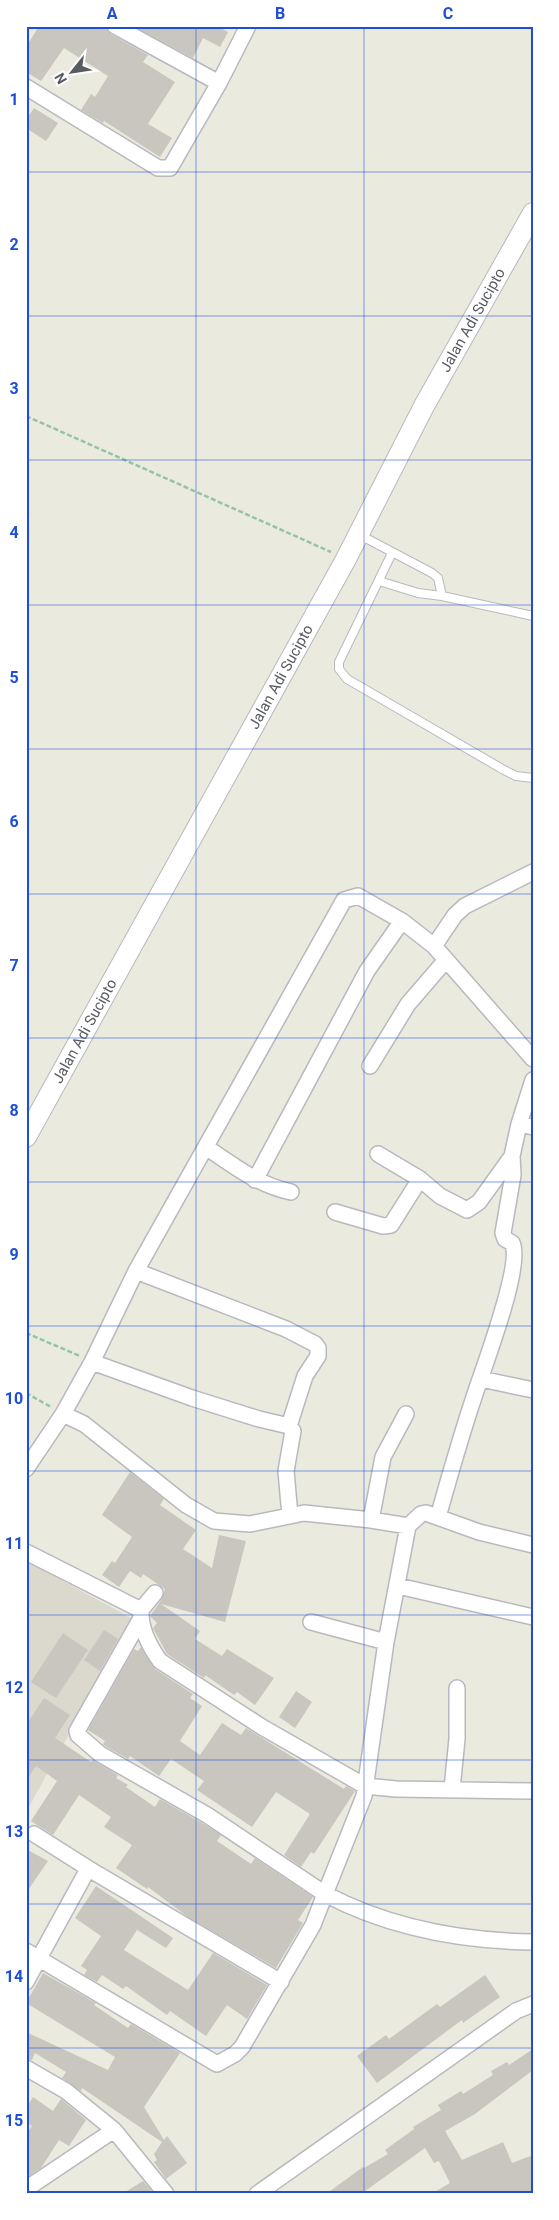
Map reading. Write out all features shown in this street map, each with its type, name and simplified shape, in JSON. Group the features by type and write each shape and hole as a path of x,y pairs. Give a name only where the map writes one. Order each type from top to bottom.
{"street":[{"path":"115,26 220,83"},
{"path":"26,87 158,168 166,168 174,165 220,83 248,26"},
{"name":"Jalan Adi Sucipto","path":"26,1138 346,559 424,406 533,213"},
{"path":"434,946 455,915 465,906 533,872"},
{"path":"26,1469 63,1414 92,1362 136,1271 344,900 358,896 402,921 434,946 533,1059"},
{"path":"254,1180 367,971 402,921"},
{"path":"370,1066 408,1004 446,960"},
{"path":"378,1154 420,1179 440,1196 467,1210 479,1202 512,1156 526,1126 533,1080"},
{"path":"206,1148 254,1180 273,1188 291,1192"},
{"path":"438,1517 473,1398 503,1312 514,1253 514,1248 505,1239 503,1233 512,1175 512,1156"},
{"path":"335,1212 383,1226 391,1225 407,1203 420,1179"},
{"path":"136,1271 286,1329 315,1344 318,1348 318,1356 305,1376 289,1426"},
{"path":"92,1362 192,1398 259,1419 289,1426 293,1432 286,1471 290,1516"},
{"path":"481,1378 533,1390"},
{"path":"63,1414 84,1424 186,1505 214,1521 250,1524 304,1513 408,1526"},
{"path":"371,1520 383,1457 406,1414"},
{"path":"26,1951 217,2064 235,2054 242,2047 313,1925 364,1796 386,1642 408,1526 421,1514 438,1517 479,1532 533,1545"},
{"path":"26,1552 140,1615 153,1651 160,1660 262,1727 366,1786 396,1789 533,1791"},
{"path":"398,1586 533,1617"},
{"path":"155,1593 140,1615 77,1731 78,1735 100,1754 207,1815 326,1894 355,1909 402,1924 460,1936 533,1942"},
{"path":"311,1622 386,1642"},
{"path":"452,1789 457,1739 457,1688"},
{"path":"34,1834 88,1869 281,1982"},
{"path":"26,1982 40,1960 88,1869"},
{"path":"257,2194 516,2011 533,2004"},
{"path":"26,2068 66,2091 114,2130 166,2194"},
{"path":"27,2188 114,2130"}],"lane":[{"path":"359,535 432,572 438,578 442,596"},
{"path":"392,553 339,662 343,674 353,682 504,770 516,776 533,778"},
{"path":"379,581 418,593 442,596 533,616"}],"path":[{"path":"26,416 346,559"},
{"path":"26,1333 92,1362"},
{"path":"26,1393 63,1414"}],"shaded area":[{"path":"26,1561 133,1619 26,1812"}],"building":[{"path":"39,26 104,26 110,34 148,55 143,62 175,82 148,124 172,138 160,157 104,121 103,123 81,110 91,94 95,97 108,76 64,48 41,81 26,72 26,47"},
{"path":"141,26 217,26 228,32 220,47 203,38 193,58 139,29"},
{"path":"34,108 58,123 46,141 26,128 26,120"},
{"path":"130,1472 164,1499 160,1505 196,1530 183,1549 212,1568 219,1535 246,1541 225,1622 161,1604 200,1631 195,1639 222,1656 227,1649 274,1678 255,1705 237,1692 234,1695 205,1675 204,1678 167,1654 153,1628 157,1623 150,1616 162,1599 165,1589 143,1574 141,1578 130,1571 119,1587 102,1575 112,1561 115,1563 132,1537 102,1515"},
{"path":"104,1630 118,1639 100,1671 84,1660"},
{"path":"63,1633 88,1650 56,1698 31,1682"},
{"path":"141,1647 155,1669 193,1694 190,1698 202,1706 180,1741 200,1755 222,1723 241,1735 246,1728 344,1789 346,1786 355,1791 314,1854 311,1852 301,1867 284,1855 310,1814 276,1792 252,1827 197,1790 204,1781 171,1759 159,1776 130,1756 128,1759 105,1746 103,1744 105,1741 88,1730 134,1649 138,1651"},
{"path":"296,1691 312,1702 295,1728 279,1717"},
{"path":"44,1698 70,1715 55,1738 91,1762 93,1760 118,1775 116,1778 128,1785 126,1787 155,1807 160,1799 221,1835 217,1841 251,1864 255,1858 313,1897 298,1920 303,1923 276,1968 188,1917 148,1887 147,1889 116,1868 132,1845 104,1827 111,1817 79,1795 53,1835 31,1821 57,1781 36,1766 26,1781 26,1725"},
{"path":"26,1849 48,1861 26,1893"},
{"path":"96,1886 173,1938 166,1948 137,1930 124,1950 188,1990 213,1953 267,1985 247,2019 227,2005 206,2036 170,2011 167,2015 126,1986 123,1989 102,1975 97,1982 84,1975 87,1970 81,1966 101,1936 75,1918"},
{"path":"43,1973 96,2003 94,2005 128,2028 131,2024 180,2053 144,2107 164,2140 167,2136 187,2163 166,2179 154,2162 157,2160 154,2154 162,2142 82,2088 81,2091 62,2078 66,2072 35,2053 32,2060 26,2059 26,2032 108,2070 115,2057 26,2003"},
{"path":"485,1975 500,1997 463,2023 462,2020 377,2083 357,2056 386,2035 389,2039 437,2004 440,2007"},
{"path":"533,2049 533,2070 475,2114 445,2131 462,2160 503,2142 512,2163 533,2155 533,2194 431,2194 450,2183 439,2161 434,2163 425,2148 361,2194 326,2194 363,2167 388,2154 385,2150 414,2129 413,2127 441,2110 438,2105 461,2091 463,2094 493,2075 491,2071 507,2062 509,2065"},
{"path":"33,2097 53,2111 61,2099 86,2120 69,2146 59,2140 41,2168 26,2178 26,2134 32,2126 26,2122 26,2108"},
{"path":"143,2181 151,2190 147,2194 122,2194"}]}
